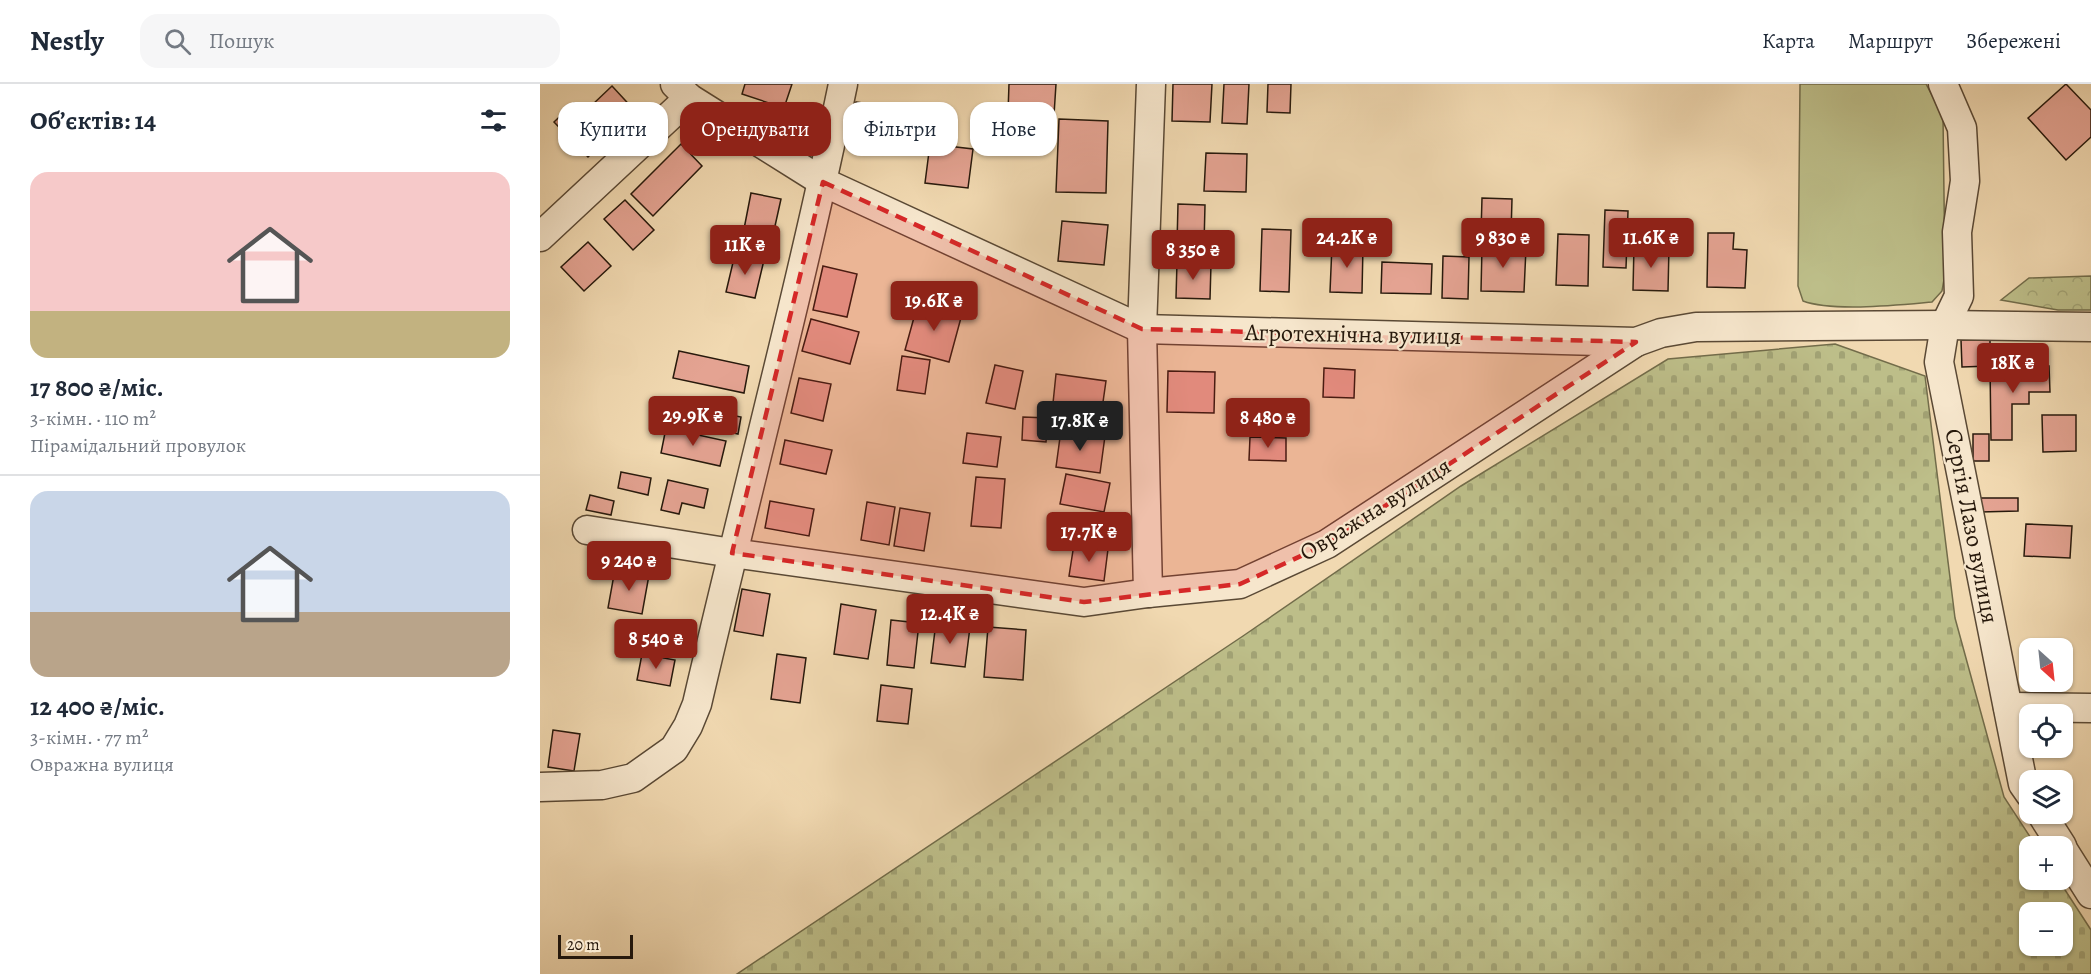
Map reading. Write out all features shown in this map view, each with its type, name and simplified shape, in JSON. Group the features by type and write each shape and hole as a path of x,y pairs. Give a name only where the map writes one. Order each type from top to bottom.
{"street":[{"path":"540,793 602,785 633,778 655,765 674,749 688,726 697,704 823,182 843,84"},
{"path":"1148,593 1142,329 1151,84"},
{"name":"Сергія Лазо вулиця","path":"1943,84 1962,128 1965,181 1957,232 1959,296 1946,324 1939,362 2021,770"},
{"path":"540,237 682,91"},
{"name":"Агротехнічна вулиця","path":"682,91 823,182 1142,329 1636,342 1661,333 1696,327 1946,324 2091,327"},
{"name":"Овражна вулиця","path":"587,531 1084,602 1240,584 1327,544 1636,342"},
{"path":"2008,707 2091,708"},
{"path":"2073,865 2091,894"}],"highlighted area":[{"path":"823,182 1142,329 1636,342 1327,544 1240,584 1084,602 732,553"}],"green space":[{"path":"1800,84 1926,84 1943,116 1945,274 1942,291 1932,302 1848,307 1803,301 1798,286"},
{"path":"2091,276 2091,310 2058,310 2001,300 2029,278"},
{"path":"1835,344 1925,376 1955,618 2004,797 2019,820 2019,824 2022,824 2029,836 2019,836 2019,890 2065,890 2073,902 2019,902 2019,956 2073,956 2073,902 2091,930 2091,974 737,974 1243,636 1461,486 1668,359"}],"building":[{"path":"745,84 792,84 786,102 766,102 742,94"},
{"path":"1009,84 1056,84 1055,102 1008,102"},
{"path":"1173,84 1212,84 1210,122 1172,121"},
{"path":"1224,84 1249,84 1247,124 1222,123"},
{"path":"1268,84 1291,84 1290,113 1267,112"},
{"path":"2066,84 2091,110 2091,137 2066,160 2028,118"},
{"path":"612,86 627,102 595,102"},
{"path":"1059,119 1108,121 1106,193 1056,192"},
{"path":"680,145 680,156 692,156 702,166 653,216 631,194"},
{"path":"958,147 970,149 970,156 972,156 968,188 925,183 928,156 958,156"},
{"path":"1206,153 1247,154 1246,192 1204,191"},
{"path":"751,193 781,199 773,235 744,229"},
{"path":"1482,198 1512,199 1511,234 1481,233"},
{"path":"625,200 654,230 633,250 604,219"},
{"path":"1178,204 1205,205 1204,245 1177,244"},
{"path":"1605,210 1628,211 1626,268 1603,267"},
{"path":"1062,221 1108,225 1104,265 1058,261"},
{"path":"1262,229 1291,230 1289,292 1260,291"},
{"path":"1708,233 1734,233 1733,249 1747,250 1745,288 1707,287"},
{"path":"1558,234 1589,235 1588,286 1556,285"},
{"path":"588,242 611,266 584,291 561,267"},
{"path":"1332,245 1363,246 1362,293 1330,292"},
{"path":"1634,246 1669,247 1668,291 1633,290"},
{"path":"1482,247 1526,248 1524,292 1481,291"},
{"path":"735,254 764,260 755,298 726,292"},
{"path":"1443,256 1469,257 1468,299 1442,298"},
{"path":"1177,262 1211,264 1210,299 1176,298"},
{"path":"1382,262 1432,264 1431,294 1381,293"},
{"path":"823,266 857,274 847,317 813,310"},
{"path":"918,303 962,314 949,362 905,350"},
{"path":"811,319 859,332 850,364 802,351"},
{"path":"1961,340 1990,340 1990,366 1962,367"},
{"path":"679,351 749,366 744,393 673,378"},
{"path":"902,356 930,360 925,394 897,390"},
{"path":"995,365 1023,371 1015,409 986,403"},
{"path":"1990,366 2049,366 2050,392 2029,392 2029,404 2012,404 2012,440 1991,440"},
{"path":"1324,368 1355,370 1354,398 1323,397"},
{"path":"1168,371 1215,372 1214,413 1167,412"},
{"path":"1056,374 1106,381 1102,409 1053,403"},
{"path":"799,378 831,384 823,421 791,413"},
{"path":"716,412 741,417 738,434 713,428"},
{"path":"2042,415 2076,415 2076,451 2043,452"},
{"path":"1023,417 1048,418 1046,442 1022,440"},
{"path":"666,428 726,441 720,466 661,453"},
{"path":"1061,430 1105,436 1100,473 1056,467"},
{"path":"967,433 1001,437 997,467 963,463"},
{"path":"1973,434 1989,434 1989,461 1973,461"},
{"path":"1250,437 1286,438 1286,461 1249,460"},
{"path":"785,440 832,450 826,474 780,464"},
{"path":"621,472 651,478 648,495 618,488"},
{"path":"1066,474 1110,483 1104,512 1060,504"},
{"path":"976,477 1005,479 1001,528 971,526"},
{"path":"668,480 708,489 704,508 682,503 679,514 661,510"},
{"path":"590,495 614,501 611,515 586,510"},
{"path":"1980,498 2018,498 2018,511 1980,512"},
{"path":"770,501 814,509 809,536 765,528"},
{"path":"867,502 895,507 889,545 861,540"},
{"path":"900,508 930,513 924,551 894,546"},
{"path":"2026,524 2072,526 2070,558 2024,556"},
{"path":"1074,544 1108,549 1104,581 1069,576"},
{"path":"615,569 649,575 642,614 608,608"},
{"path":"742,589 770,594 763,636 734,631"},
{"path":"841,604 876,610 868,659 834,654"},
{"path":"891,620 919,623 914,668 887,665"},
{"path":"936,622 970,627 965,667 931,663"},
{"path":"988,627 1026,630 1023,680 984,677"},
{"path":"642,654 675,660 670,686 637,680"},
{"path":"777,654 806,658 800,703 771,699"},
{"path":"881,685 912,689 908,724 877,721"},
{"path":"553,730 580,734 574,771 548,767"}]}
